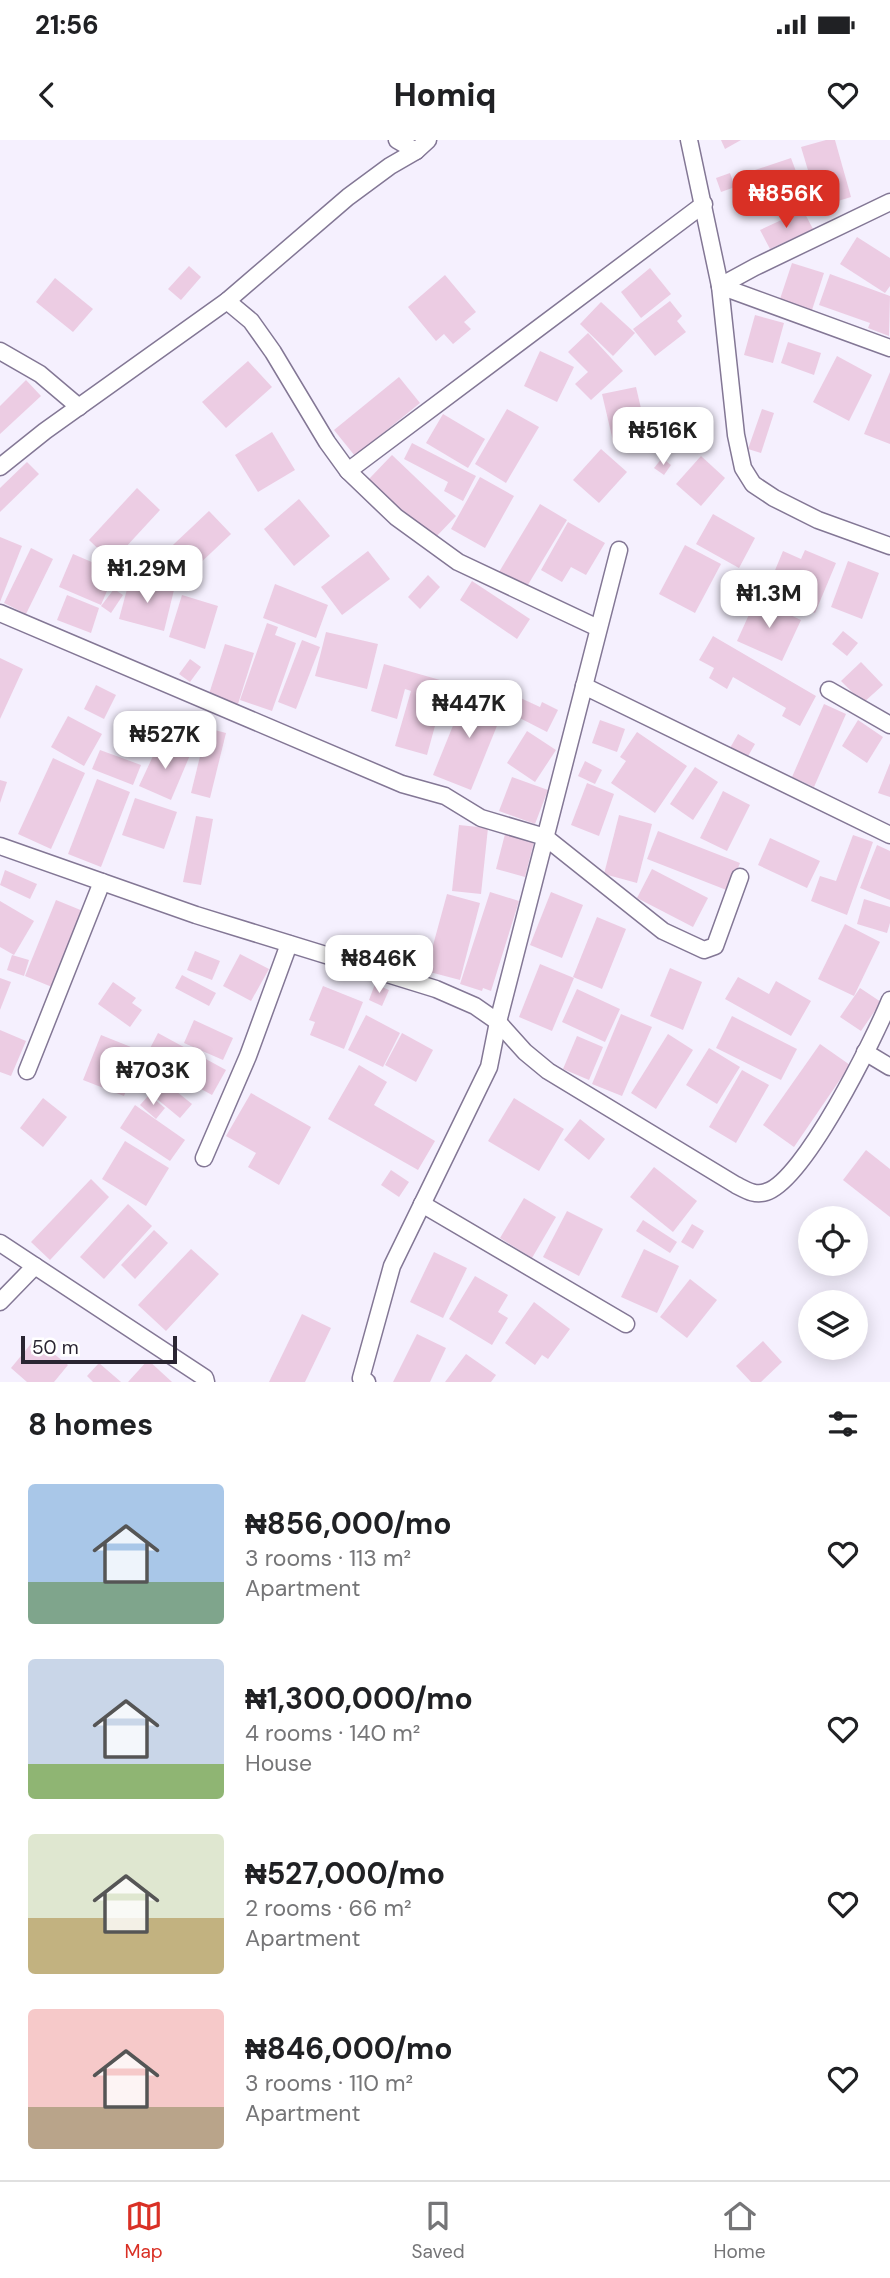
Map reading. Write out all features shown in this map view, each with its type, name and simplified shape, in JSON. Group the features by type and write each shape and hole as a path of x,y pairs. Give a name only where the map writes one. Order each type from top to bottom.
{"street":[{"path":"397,140 422,145"},
{"path":"689,140 720,286 736,435 743,468 753,484 774,498 818,520 890,546"},
{"path":"0,467 227,300 348,197 422,145"},
{"path":"720,286 890,202"},
{"path":"348,471 704,204"},
{"path":"720,286 890,348"},
{"path":"227,300 251,321 273,352 327,442 348,471 396,517 458,562 598,628"},
{"path":"0,351 40,374 79,407"},
{"path":"362,1381 392,1266 489,1067 498,1022 619,550"},
{"path":"0,613 402,784 445,796 481,818 545,838 663,931 704,950 715,946 740,877"},
{"path":"584,686 890,835"},
{"path":"829,690 890,724"},
{"path":"0,846 195,915 436,989 475,1006 498,1022 525,1052 548,1071 754,1194 768,1192 784,1180 808,1152 865,1052 890,1000"},
{"path":"27,1071 102,882"},
{"path":"204,1158 248,1056 289,944"},
{"path":"865,1052 890,1067"},
{"path":"422,1204 626,1324"},
{"path":"0,1243 205,1378 206,1382"},
{"path":"0,1302 36,1266"}],"building":[{"path":"721,140 741,140 725,149"},
{"path":"835,140 851,197 819,207 801,147"},
{"path":"791,158 806,198 758,215 749,187 757,184 752,171"},
{"path":"730,173 735,187 721,192 716,178"},
{"path":"803,210 813,229 770,249 760,230"},
{"path":"857,237 890,258 890,286 885,293 840,264"},
{"path":"792,263 824,273 812,310 780,299"},
{"path":"189,266 201,277 181,300 168,289"},
{"path":"650,268 671,294 641,318 621,292"},
{"path":"830,274 890,296 889,336 868,328 870,323 819,305"},
{"path":"445,275 476,312 464,322 471,329 453,344 444,334 436,341 408,307"},
{"path":"55,278 93,309 73,332 36,302"},
{"path":"670,301 682,316 677,321 686,332 655,356 633,329"},
{"path":"601,302 635,333 613,356 580,324"},
{"path":"755,315 784,323 773,363 744,355"},
{"path":"588,333 623,371 591,400 575,384 588,372 568,352"},
{"path":"788,342 821,353 814,375 781,363"},
{"path":"540,351 574,367 557,402 524,386"},
{"path":"837,356 872,375 849,421 813,402"},
{"path":"248,361 272,387 226,428 202,402"},
{"path":"890,372 890,444 864,434"},
{"path":"399,377 420,403 355,456 334,430"},
{"path":"26,380 41,396 0,434 0,406"},
{"path":"636,387 647,434 613,441 602,394"},
{"path":"507,409 539,427 506,483 475,464"},
{"path":"762,409 774,413 761,453 748,449"},
{"path":"443,414 485,439 468,468 426,443"},
{"path":"272,432 295,470 258,492 235,455"},
{"path":"412,443 476,476 463,501 444,491 448,482 404,459"},
{"path":"601,449 627,472 599,503 573,480"},
{"path":"392,455 456,516 433,540 369,479"},
{"path":"701,456 725,478 701,506 676,484"},
{"path":"662,458 671,465 664,475 654,468"},
{"path":"27,462 39,474 0,512 0,488"},
{"path":"480,477 514,496 485,548 451,529"},
{"path":"137,488 160,510 112,562 89,540"},
{"path":"299,499 330,536 294,566 264,529"},
{"path":"540,504 567,520 526,588 499,572"},
{"path":"209,511 231,534 178,584 156,561"},
{"path":"713,514 755,538 739,568 696,544"},
{"path":"568,522 605,543 586,575 571,567 562,582 541,570"},
{"path":"0,537 22,546 0,602"},
{"path":"685,545 721,564 695,613 659,594"},
{"path":"31,548 53,559 26,614 4,603"},
{"path":"805,550 836,563 815,613 766,592 783,551 801,559"},
{"path":"368,551 390,579 342,615 321,587"},
{"path":"73,554 115,572 101,605 59,587"},
{"path":"848,561 879,573 862,619 831,607"},
{"path":"428,575 440,587 420,609 408,597"},
{"path":"130,578 174,590 164,631 119,619"},
{"path":"472,581 530,619 517,639 460,600"},
{"path":"275,584 328,605 316,638 263,618"},
{"path":"114,589 123,595 111,613 101,606"},
{"path":"67,595 99,608 91,633 57,620"},
{"path":"182,595 218,606 205,649 169,637"},
{"path":"756,599 801,620 782,661 737,641"},
{"path":"267,623 278,627 275,635 296,643 272,711 240,700"},
{"path":"843,631 858,643 847,656 832,644"},
{"path":"326,632 378,644 367,689 315,676"},
{"path":"713,636 816,696 800,726 782,716 786,708 733,677 727,689 709,678 714,668 699,660"},
{"path":"302,640 320,647 296,709 278,702"},
{"path":"225,644 254,653 238,704 209,694"},
{"path":"0,658 23,669 0,719"},
{"path":"190,659 201,667 190,682 179,674"},
{"path":"861,662 883,685 863,703 841,681"},
{"path":"384,664 447,682 427,755 395,746 411,691 405,689 397,719 371,711"},
{"path":"96,685 116,695 104,719 84,709"},
{"path":"467,691 505,706 471,790 433,775"},
{"path":"514,695 540,707 542,702 558,710 547,732 506,711"},
{"path":"824,704 846,714 814,787 792,777"},
{"path":"68,716 102,734 84,766 51,747"},
{"path":"600,720 625,729 617,752 592,743"},
{"path":"858,720 883,737 867,763 842,746"},
{"path":"207,728 226,733 210,798 191,793"},
{"path":"527,731 556,750 535,782 507,763"},
{"path":"637,732 687,766 655,813 611,783 626,761 620,757"},
{"path":"738,734 755,744 747,758 730,748"},
{"path":"160,741 190,755 171,800 139,786"},
{"path":"100,750 141,765 133,785 92,769"},
{"path":"53,758 85,773 51,849 18,834"},
{"path":"585,761 602,770 595,784 578,776"},
{"path":"890,763 890,797 878,793"},
{"path":"695,767 718,782 693,820 670,804"},
{"path":"512,777 548,790 535,824 499,811"},
{"path":"97,779 130,792 101,867 68,854"},
{"path":"0,780 7,782 0,803"},
{"path":"587,783 614,794 599,836 571,825"},
{"path":"723,791 750,805 727,851 700,838"},
{"path":"135,798 177,812 164,849 122,835"},
{"path":"619,815 652,824 637,883 604,874"},
{"path":"196,816 213,819 201,885 183,882"},
{"path":"459,825 488,828 481,894 452,891"},
{"path":"658,831 740,863 729,891 647,859"},
{"path":"505,834 534,842 525,877 496,869"},
{"path":"853,835 873,842 847,915 811,901 820,876 836,881"},
{"path":"770,838 820,861 807,888 758,865"},
{"path":"877,845 890,851 890,900 860,888"},
{"path":"652,869 708,898 693,927 637,898"},
{"path":"5,870 37,884 30,899 0,885"},
{"path":"490,892 519,901 491,991 483,988 482,991 460,984"},
{"path":"551,892 583,905 562,958 530,945"},
{"path":"447,894 480,903 460,980 426,971"},
{"path":"864,899 890,907 887,933 857,924"},
{"path":"56,900 83,911 52,987 25,976"},
{"path":"0,901 34,921 14,955 0,947"},
{"path":"597,917 626,929 602,989 573,977"},
{"path":"845,924 880,942 854,996 818,979"},
{"path":"195,951 220,961 212,980 187,970"},
{"path":"240,954 269,969 251,1001 223,986"},
{"path":"12,955 29,960 24,976 7,970"},
{"path":"540,964 574,978 552,1031 519,1017"},
{"path":"670,968 702,982 683,1030 650,1016"},
{"path":"182,975 216,993 209,1006 175,988"},
{"path":"738,977 769,994 776,981 811,1001 791,1036 725,999"},
{"path":"0,978 11,982 0,1010"},
{"path":"113,982 136,998 132,1003 142,1010 130,1027 98,1004"},
{"path":"375,984 389,990 382,1006 369,1000"},
{"path":"323,986 363,1002 344,1049 310,1035 315,1022 309,1020"},
{"path":"860,988 881,1002 861,1031 840,1017"},
{"path":"577,989 620,1009 605,1042 562,1022"},
{"path":"621,1014 652,1027 622,1096 592,1084"},
{"path":"366,1015 400,1033 383,1067 348,1050"},
{"path":"732,1016 797,1049 781,1080 716,1048"},
{"path":"194,1020 233,1038 223,1060 184,1043"},
{"path":"0,1030 26,1041 11,1076 0,1072"},
{"path":"158,1033 226,1070 212,1095 145,1058"},
{"path":"402,1033 433,1050 416,1082 385,1065"},
{"path":"668,1034 693,1050 656,1109 631,1093"},
{"path":"101,1035 141,1051 124,1096 83,1080"},
{"path":"577,1036 603,1047 589,1080 563,1069"},
{"path":"820,1044 850,1065 794,1147 763,1125"},
{"path":"709,1048 740,1067 717,1104 686,1085"},
{"path":"359,1065 387,1082 374,1105 435,1141 418,1170 328,1119"},
{"path":"742,1070 769,1085 736,1143 709,1127"},
{"path":"151,1071 192,1104 180,1118 140,1085"},
{"path":"251,1093 311,1127 279,1185 248,1167 256,1153 226,1136"},
{"path":"149,1095 165,1108 156,1119 140,1105"},
{"path":"43,1098 67,1117 43,1147 20,1128"},
{"path":"514,1098 564,1129 539,1171 488,1141"},
{"path":"135,1105 185,1140 170,1161 120,1128"},
{"path":"580,1119 605,1139 589,1160 564,1140"},
{"path":"125,1141 169,1168 146,1206 102,1179"},
{"path":"866,1150 890,1169 890,1217 843,1180"},
{"path":"654,1167 697,1201 673,1232 630,1197"},
{"path":"391,1170 409,1182 399,1197 381,1185"},
{"path":"91,1179 109,1197 50,1260 31,1242"},
{"path":"524,1198 556,1217 532,1258 500,1238"},
{"path":"128,1204 152,1226 104,1279 80,1257"},
{"path":"567,1211 603,1229 579,1276 543,1257"},
{"path":"643,1220 677,1242 670,1253 636,1231"},
{"path":"692,1224 704,1231 693,1249 681,1242"},
{"path":"154,1230 168,1243 135,1279 121,1265"},
{"path":"191,1249 219,1274 166,1331 138,1305"},
{"path":"644,1249 679,1266 657,1313 621,1297"},
{"path":"434,1252 467,1268 443,1318 410,1302"},
{"path":"475,1276 508,1295 498,1312 508,1318 492,1345 449,1319"},
{"path":"690,1279 717,1300 687,1338 660,1317"},
{"path":"534,1302 570,1329 548,1359 542,1355 535,1365 505,1343"},
{"path":"302,1314 331,1328 305,1382 269,1382"},
{"path":"417,1334 446,1348 430,1382 393,1382"},
{"path":"35,1339 68,1365 54,1382 27,1382 11,1368"},
{"path":"763,1341 782,1362 761,1382 751,1382 736,1366"},
{"path":"466,1354 496,1375 491,1382 445,1382"},
{"path":"148,1360 172,1382 128,1382"},
{"path":"99,1363 121,1382 93,1382 87,1376"}]}
